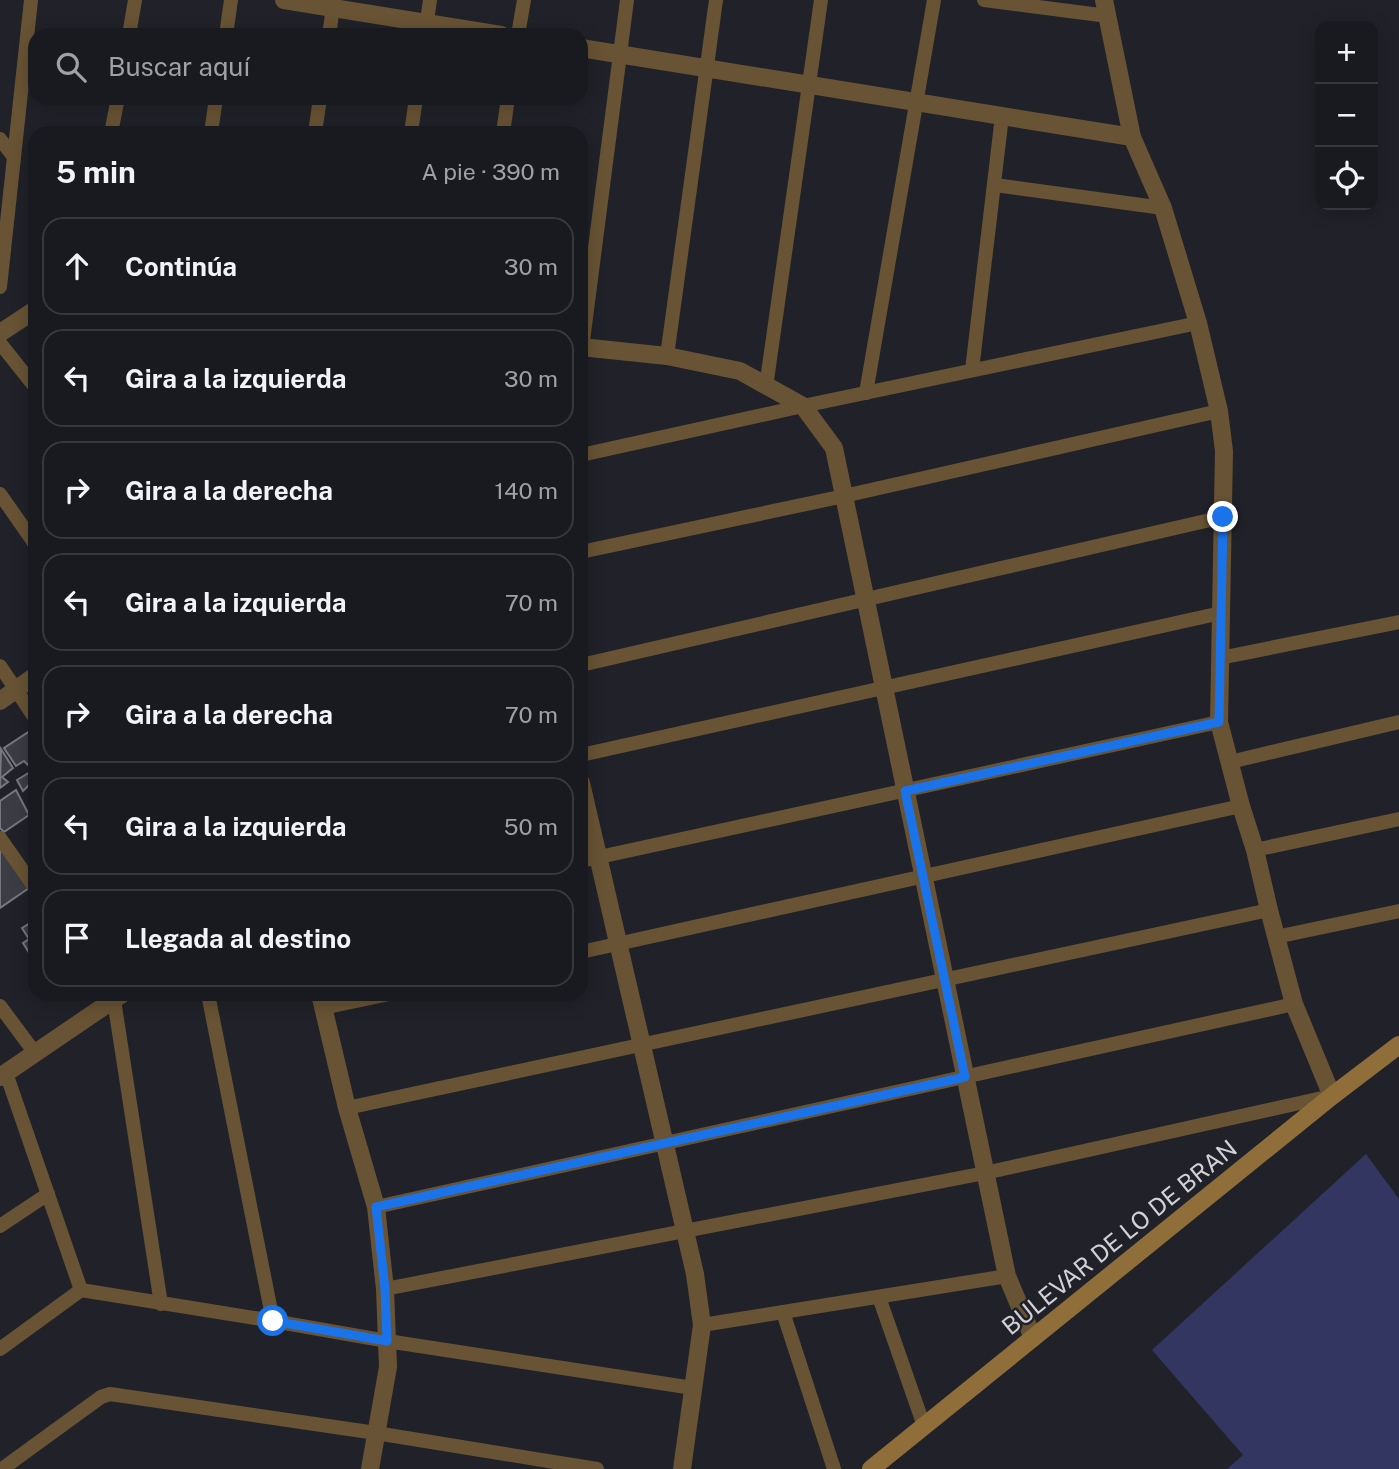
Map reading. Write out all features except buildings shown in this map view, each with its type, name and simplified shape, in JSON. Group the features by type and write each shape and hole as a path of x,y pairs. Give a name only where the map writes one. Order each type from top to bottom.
{"street":[{"path":"284,0 421,28"},
{"path":"1106,8 1132,137 1163,208 1198,323 1219,411 1224,451 1219,722 1294,1004 1332,1096"},
{"path":"588,49 1132,137"},
{"path":"0,332 28,314"},
{"path":"588,350 667,356 740,371 803,406 834,448 1007,1276 1033,1338"},
{"path":"0,701 28,681"},
{"path":"589,859 618,944 695,1274 702,1325 682,1469"},
{"path":"3,1075 108,1001"},
{"path":"322,1001 347,1108 376,1207 385,1289 388,1367 370,1469"},
{"name":"BULEVAR DE LO DE BRAN","path":"871,1469 1332,1096 1398,1047"}],"lane":[{"path":"0,287 31,0"},
{"path":"130,28 135,0"},
{"path":"227,28 232,0"},
{"path":"425,28 429,0"},
{"path":"519,28 524,0"},
{"path":"588,297 627,0"},
{"path":"667,356 716,0"},
{"path":"766,387 821,0"},
{"path":"866,393 934,0"},
{"path":"984,0 1106,8"},
{"path":"330,28 333,8"},
{"path":"112,126 117,105"},
{"path":"212,126 215,105"},
{"path":"316,126 319,105"},
{"path":"412,126 415,105"},
{"path":"504,126 507,105"},
{"path":"972,370 1002,116"},
{"path":"0,139 14,157"},
{"path":"995,185 1163,208"},
{"path":"588,453 1198,323"},
{"path":"0,343 28,378"},
{"path":"588,551 1219,411"},
{"path":"0,494 28,534"},
{"path":"588,663 1223,517"},
{"path":"588,753 1221,613"},
{"path":"1220,658 1399,622"},
{"path":"0,666 28,707"},
{"path":"589,859 1219,722"},
{"path":"1230,762 1399,722"},
{"path":"588,950 1241,806"},
{"path":"1255,850 1399,818"},
{"path":"0,838 28,878"},
{"path":"347,1108 1269,910"},
{"path":"1276,937 1399,911"},
{"path":"116,1001 161,1304"},
{"path":"209,1001 273,1321"},
{"path":"376,1207 1294,1004"},
{"path":"0,1006 34,1054"},
{"path":"3,1075 81,1290"},
{"path":"385,1289 985,1173 1332,1096"},
{"path":"0,1227 48,1194"},
{"path":"702,1325 1007,1276"},
{"path":"0,1349 81,1290 693,1388"},
{"path":"880,1297 924,1426"},
{"path":"783,1312 834,1469"},
{"path":"2,1469 110,1394 597,1469"}],"shaded area":[{"path":"1366,1154 1399,1199 1399,1469 1227,1469 1243,1455 1152,1350"}],"route":[{"path":"273,1321 387,1341 385,1289 376,1207 965,1077 905,791 1219,722 1223,517"}]}
